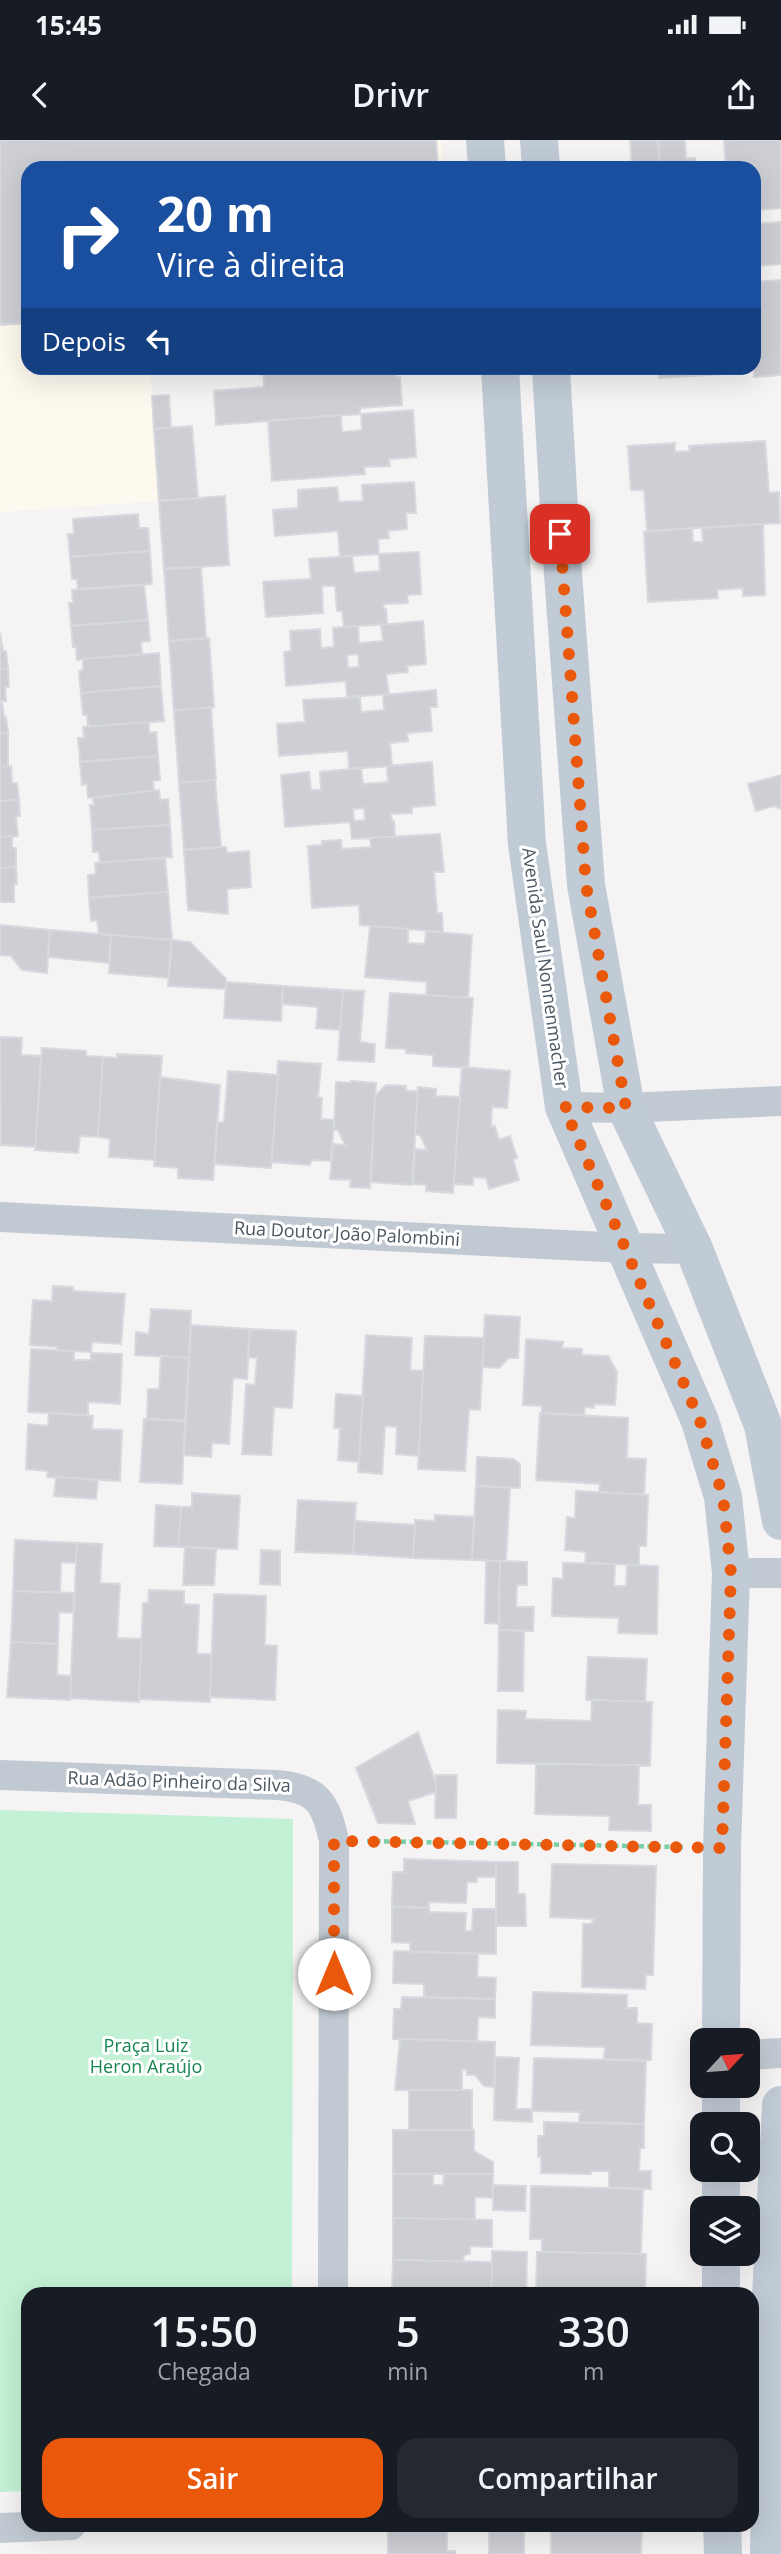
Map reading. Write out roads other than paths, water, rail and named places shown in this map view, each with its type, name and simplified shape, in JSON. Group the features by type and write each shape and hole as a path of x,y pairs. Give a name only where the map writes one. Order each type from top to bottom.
{"street":[{"path":"485,140 486,161"},
{"path":"539,140 540,161"},
{"name":"Avenida Saul Nonnenmacher","path":"500,375 527,844 564,1107 700,1421 723,1497 731,1573 722,1848 721,2028"},
{"path":"552,375 586,885 626,1108 694,1248 763,1425 781,1521"},
{"path":"502,408 554,405"},
{"path":"564,1107 626,1108 781,1101"},
{"name":"Rua Doutor João Palombini","path":"0,1217 625,1248 694,1248"},
{"path":"731,1573 781,1573"},
{"name":"Rua Adão Pinheiro da Silva","path":"0,1775 298,1786 317,1798 329,1817 334,1841 333,2287"},
{"path":"760,2054 781,2053"},
{"path":"769,2554 771,2430 761,2334 781,2105"},
{"path":"721,2266 721,2287"},
{"path":"0,2528 21,2527"},
{"path":"722,2532 723,2554"}],"park label":[{"name":"Praça Luiz Heron Araújo","path":"146,2056"}]}
